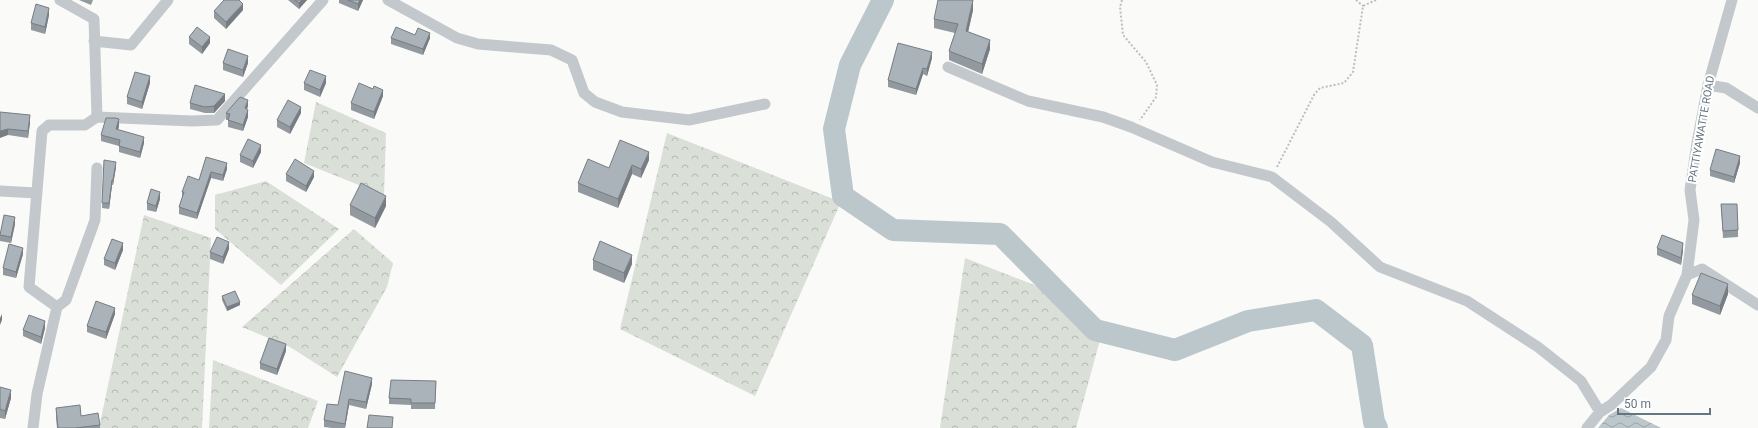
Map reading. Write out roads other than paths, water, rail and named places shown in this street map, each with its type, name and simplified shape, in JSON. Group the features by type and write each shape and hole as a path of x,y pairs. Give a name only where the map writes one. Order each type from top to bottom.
{"street":[{"path":"60,0 94,19 97,117"},
{"path":"94,41 132,45 168,0"},
{"path":"57,307 29,287 42,131 48,125 85,125 97,117 192,121 217,120 323,0"},
{"path":"388,0 457,38 478,44 551,50 572,60 584,93 595,102 622,112 689,120 765,104"},
{"name":"PATTIYAWATTE ROAD","path":"1587,428 1600,412 1611,405 1651,367 1666,340 1669,316 1687,274 1694,220 1690,190 1708,85 1732,0"},
{"path":"948,67 1028,101 1103,117 1132,127 1212,162 1272,177 1331,222 1380,266 1467,301 1538,347 1580,381 1600,412"},
{"path":"1708,85 1726,88 1758,108"},
{"path":"33,428 37,394 57,307 66,300 95,220 97,168"},
{"path":"0,191 37,193"},
{"path":"1687,274 1702,269 1758,305"}],"water":[{"path":"1621,408 1661,428 1598,428 1609,415"}],"waterway":[{"path":"883,0 850,65 834,129 843,196 893,230 1000,234 1095,330 1175,350 1248,321 1316,310 1362,345 1374,422 1377,428"}]}
